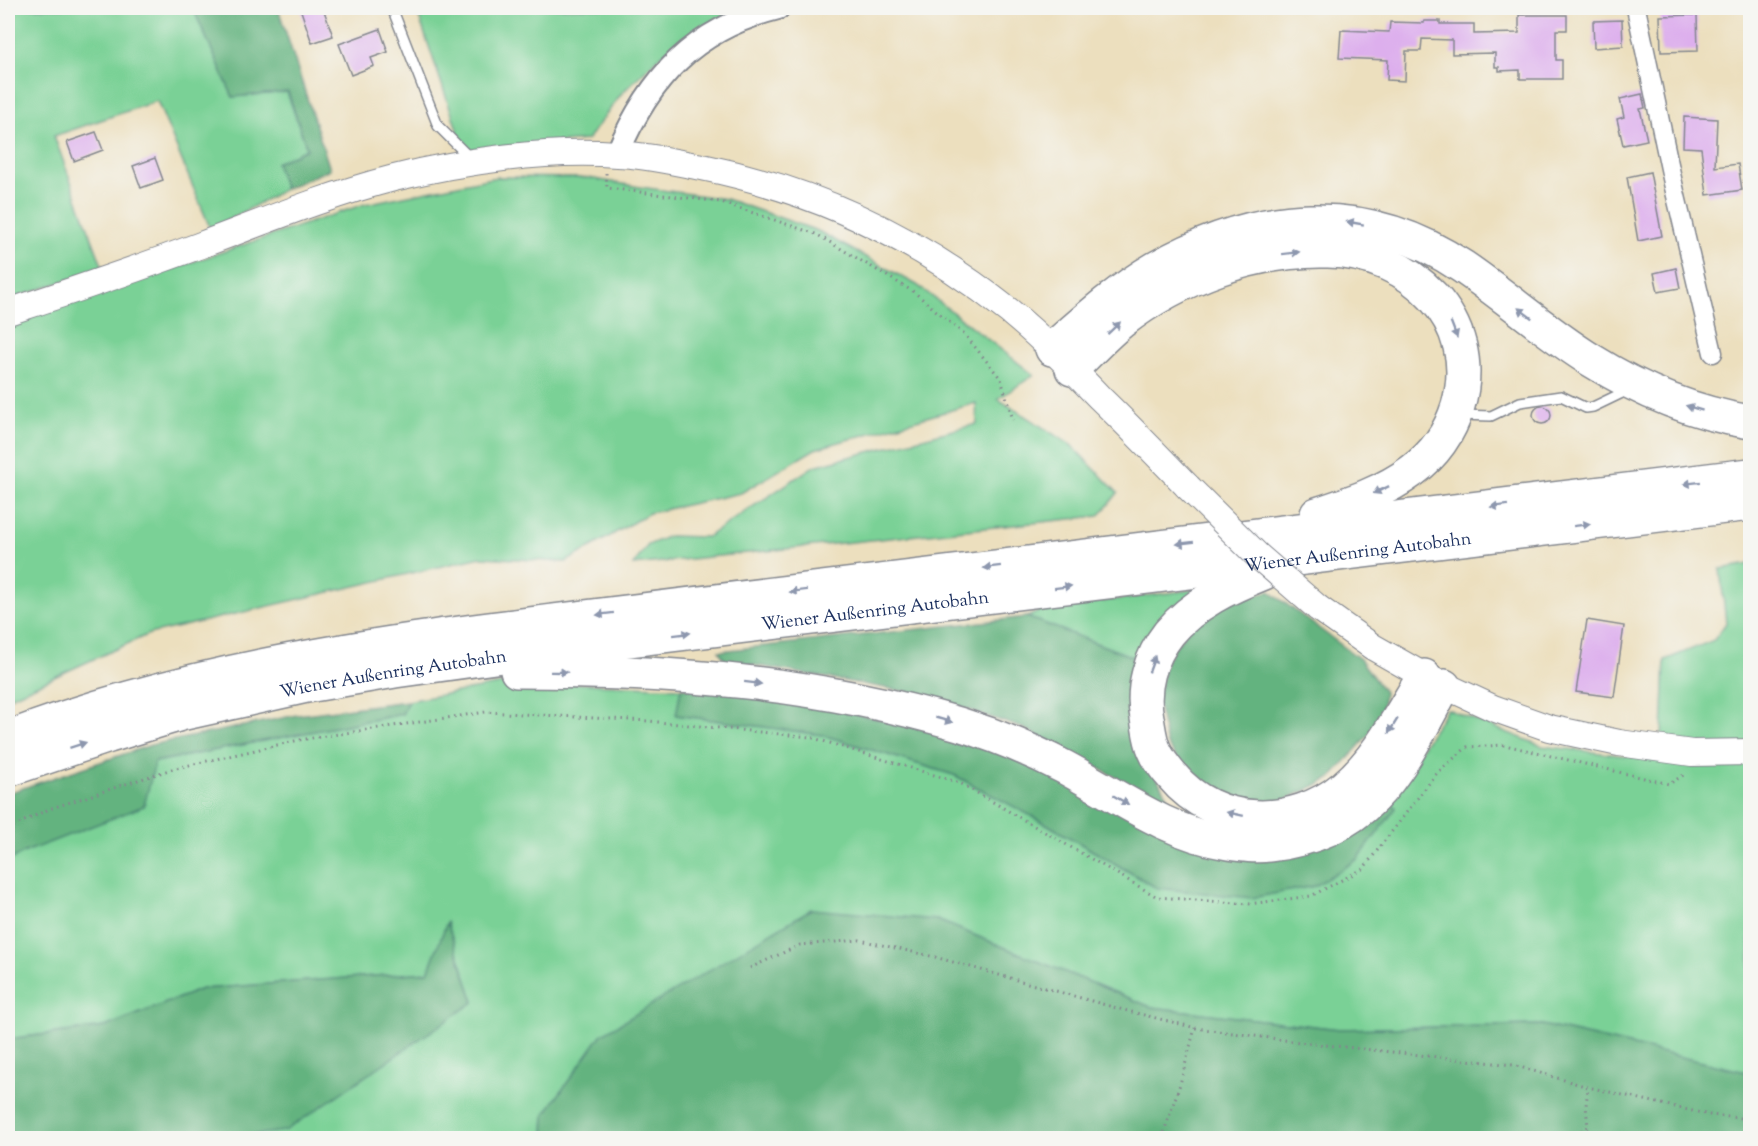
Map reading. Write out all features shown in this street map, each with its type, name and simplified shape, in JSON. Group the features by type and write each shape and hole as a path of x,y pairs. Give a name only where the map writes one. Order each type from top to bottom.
{"highway":[{"path":"1062,359 1124,289 1154,269 1185,253 1246,230 1279,223 1312,220 1343,221 1392,232 1430,247 1463,267 1591,360 1655,394 1692,408 1750,422"},
{"path":"1062,359 1120,323 1150,301 1177,286 1242,261 1299,251 1356,254 1401,270 1420,284 1435,297 1448,314 1461,352 1463,374 1461,395 1446,435 1413,471 1391,485 1363,498 1264,533"},
{"name":"Wiener Außenring Autobahn","path":"8,738 55,719 175,685 288,661 405,641 510,626 1750,475"},
{"name":"Wiener Außenring Autobahn","path":"8,770 181,714 307,686 395,671 1750,504"},
{"path":"1294,560 1230,587 1206,601 1170,632 1156,651 1145,691 1145,710 1155,750 1180,785 1196,798 1216,809 1238,816 1260,818 1304,810 1343,788 1361,771 1434,681"},
{"path":"395,671 643,673 774,685 852,697 920,713 992,735 1065,768 1154,819 1186,832 1214,841 1266,846 1299,840 1329,829 1348,819 1383,790 1398,770 1434,681"}],"main road":[{"path":"8,312 133,271 320,201 404,176 474,162 528,155 617,154 667,160 726,172 776,185 833,206 932,256 975,285 1011,312 1062,359 1257,555 1318,608 1373,647 1434,681 1493,708 1549,728 1619,743 1692,753 1750,752"}],"street":[{"path":"617,154 628,127 644,99 680,56 735,22 778,8"},
{"path":"1636,8 1673,183 1713,353"}],"lane":[{"path":"392,8 438,126 474,162"},
{"path":"1455,415 1491,416 1520,402 1561,396 1586,408 1593,407 1620,394 1631,382"}],"path":[{"path":"617,154 606,171 607,188 721,202 784,223 816,234 914,291 966,336 1002,379 1013,420"},
{"path":"8,829 49,809 172,769 298,740 486,712 648,721 821,740 960,783 1157,897 1249,904 1311,896 1363,869 1437,773 1467,747 1505,745 1669,784 1687,774 1692,753"},
{"path":"750,968 800,945 860,940 935,957 1120,1010 1196,1028 1306,1043 1513,1065 1588,1087 1710,1115 1750,1119"},
{"path":"1162,1138 1196,1028"},
{"path":"1541,1138 1570,1137 1588,1127 1586,1106 1588,1087"}],"green space":[{"path":"8,8 193,8 233,97 287,92 307,149 276,163 285,189 211,230 157,101 54,136 103,268 8,300"},
{"path":"193,8 278,8 330,169 285,189 276,163 307,149 288,92 233,97"},
{"path":"416,8 738,8 660,56 622,93 587,140 464,150"},
{"path":"497,177 589,178 726,199 818,231 917,285 1034,375 998,399 1071,445 1118,493 1099,516 633,565 648,545 669,536 707,537 814,466 977,424 976,403 815,449 741,493 649,513 566,562 481,557 149,634 8,698 8,320 79,300 365,204"},
{"path":"1750,564 1750,1073 1542,1025 1339,1029 1151,1007 937,920 545,1113 544,1138 226,1138 474,1002 447,923 429,972 202,989 105,1027 8,1039 8,861 25,852 155,762 402,714 408,701 518,681 681,688 677,715 823,735 954,775 1043,822 1157,888 1389,798 1447,709 1542,746 1661,760 1665,660 1714,640 1726,623 1720,569"},
{"path":"1200,589 1133,657 1027,617 1047,608"},
{"path":"1269,591 1360,659 1384,692 1381,721 1330,779 1276,804 1222,797 1191,776 1167,745 1157,700 1166,660 1189,627 1228,602"},
{"path":"1027,617 1133,657 1130,725 1172,807 1025,729 925,695 725,660 719,651"},
{"path":"681,688 740,688 1003,747 1180,839 1389,798 1396,808 1358,859 1315,886 1252,898 1157,888 1043,822 954,775 823,735 676,715"},
{"path":"408,701 402,714 155,762 144,806 25,852 8,861 8,793 151,745 297,715"},
{"path":"811,909 937,920 1151,1007 1339,1029 1542,1025 1750,1073 1750,1138 544,1138 545,1114 601,1035"},
{"path":"447,922 474,1002 285,1131 226,1138 8,1138 8,1039 105,1027 202,989 428,972"}],"building":[{"path":"300,8 323,8 333,36 312,43"},
{"path":"1519,15 1567,15 1567,30 1556,30 1556,60 1562,60 1562,79 1520,79 1520,70 1499,71 1499,67 1495,67 1495,53 1452,54 1452,40 1422,39 1421,51 1406,51 1405,81 1387,80 1388,60 1339,58 1341,30 1389,32 1390,22 1440,21 1440,24 1474,24 1474,34 1519,33"},
{"path":"1697,15 1698,51 1661,52 1660,16"},
{"path":"1622,20 1623,46 1594,48 1593,21"},
{"path":"380,29 388,52 371,58 374,66 351,75 339,44"},
{"path":"1642,94 1645,108 1640,109 1647,140 1623,145 1617,119 1624,117 1620,99"},
{"path":"1684,117 1717,119 1715,167 1738,164 1742,190 1707,195 1701,148 1683,147"},
{"path":"96,132 103,150 74,161 67,142"},
{"path":"155,158 163,180 141,188 133,166"},
{"path":"1650,172 1662,236 1638,241 1627,177"},
{"path":"1676,268 1680,288 1658,292 1654,273"},
{"path":"1542,406 1548,409 1551,415 1548,421 1542,424 1536,421 1533,415 1536,409"},
{"path":"1587,620 1624,626 1614,697 1576,692"}]}
